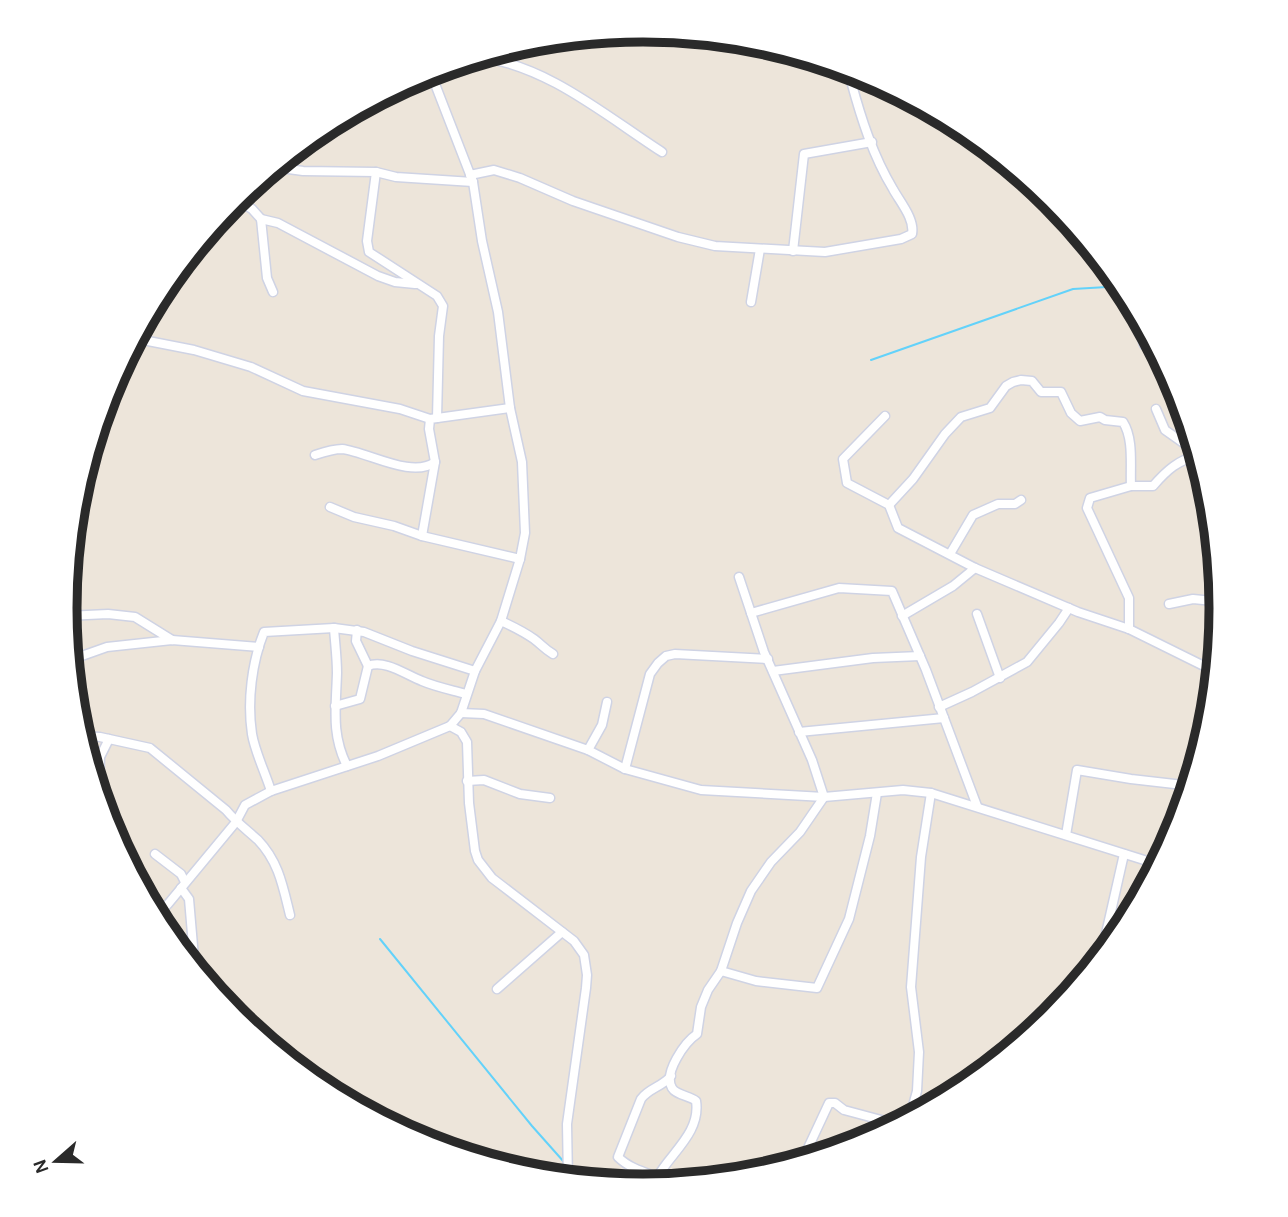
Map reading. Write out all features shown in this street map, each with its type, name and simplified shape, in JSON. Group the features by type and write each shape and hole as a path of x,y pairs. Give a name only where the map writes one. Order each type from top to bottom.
{"street":[{"path":"498,61 542,76 662,152"},
{"path":"288,168 325,172 376,172 396,177 471,178 494,170 573,201 678,237 715,246 825,252 901,239 912,234 913,225 892,187 860,117 851,81"},
{"path":"163,907 236,822 245,806 271,791 378,756 450,726 461,713 475,671 501,621 520,559 524,533 522,462 510,408 498,313 471,178 434,82"},
{"path":"793,251 804,154 872,142"},
{"path":"376,172 368,249 379,260 438,296 443,306 433,418 429,429 435,462 422,536"},
{"path":"246,205 261,219 278,223 378,276 395,282 420,285"},
{"path":"261,219 267,278 273,292"},
{"path":"751,302 760,249"},
{"path":"148,341 194,350 251,367 303,390 433,418 510,408"},
{"path":"889,505 913,479 945,434 961,417 990,408 1006,386 1021,380 1032,381 1041,392 1060,392 1080,421 1100,416 1105,420 1123,422 1130,441 1131,486"},
{"path":"1156,409 1165,430 1186,445"},
{"path":"885,415 843,459 847,483 889,505 898,527 975,568 1069,608 1129,629 1207,668"},
{"path":"315,455 338,449 394,464 421,468 435,462"},
{"path":"1129,629 1129,598 1087,508 1090,498 1131,486 1153,486 1166,472 1190,457"},
{"path":"950,554 973,515 998,504 1015,504 1021,500"},
{"path":"330,507 354,517 422,536 520,559"},
{"path":"902,616 953,586 975,568"},
{"path":"739,577 768,659 812,760 824,797"},
{"path":"751,613 839,588 892,591 920,656 977,806"},
{"path":"1169,604 1193,599 1210,601"},
{"path":"939,707 1027,662 1069,608"},
{"path":"77,614 135,617 172,640"},
{"path":"977,614 1000,678"},
{"path":"501,621 527,634 539,642 541,648 553,654"},
{"path":"271,791 252,734 251,694 264,632 334,628 357,630 475,671"},
{"path":"334,628 338,747 347,766"},
{"path":"335,706 360,699 368,666 356,641 357,630"},
{"path":"80,657 107,647 172,640 259,647"},
{"path":"625,769 650,674 666,656 675,654 768,659"},
{"path":"773,671 920,656"},
{"path":"368,666 374,664 396,668 424,682 466,694"},
{"path":"588,750 602,725 607,702"},
{"path":"461,713 484,714 588,750 625,769 701,790 824,797 903,790 931,793 1150,862"},
{"path":"799,732 944,718"},
{"path":"450,726 461,732 467,742 467,781 478,860 492,878 574,941 584,955 587,975 567,1124 568,1170"},
{"path":"93,737 150,748 226,810 258,841 278,869 290,915"},
{"path":"100,764 100,757 109,739"},
{"path":"1066,835 1077,770 1182,785"},
{"path":"467,781 484,780 520,794 550,798"},
{"path":"721,971 756,981 817,988 849,919 870,836 877,793"},
{"path":"913,1107 918,1091 919,1052 911,987 921,857 931,793"},
{"path":"659,1175 665,1162 678,1152 697,1113 696,1101 673,1090 671,1086 674,1062 684,1045 697,1034 701,1007 708,990 721,971 751,891 771,862 800,832 824,797"},
{"path":"155,854 181,874 189,899 193,951"},
{"path":"1105,936 1124,854"},
{"path":"497,989 562,932"},
{"path":"653,1175 629,1168 618,1157 641,1099 647,1091 665,1084 672,1074"},
{"path":"807,1151 829,1103 886,1121"}],"waterway":[{"path":"871,360 1073,289 1110,287"},
{"path":"380,939 564,1162"}]}
